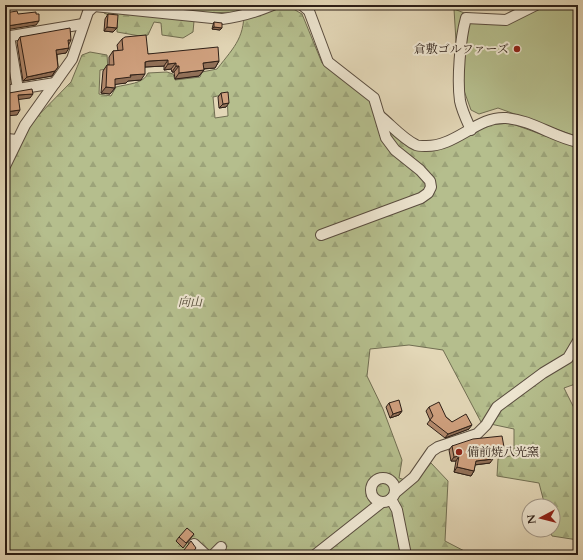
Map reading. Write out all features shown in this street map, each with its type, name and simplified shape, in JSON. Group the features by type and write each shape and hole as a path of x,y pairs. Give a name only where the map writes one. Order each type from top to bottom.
{"street":[{"path":"5,166 17,140 39,103 72,59 83,24 88,12 94,6 235,18 273,5"},
{"path":"302,5 309,11 328,62 374,98 386,138 395,150 420,170 430,181 431,187 428,193 421,198 321,235"},
{"path":"471,130 460,102 462,30 466,18 506,20 536,5"},
{"path":"18,89 7,36 83,24"},
{"path":"5,91 55,83"},
{"path":"380,116 416,146 435,146 454,140 476,126 493,119 505,118 533,124 578,142"},
{"path":"5,143 7,139 17,140"},
{"path":"316,555 414,477 432,451 438,447 477,434 486,425 497,407 543,373 568,358 578,341"},
{"path":"389,498 397,510 406,555"},
{"path":"194,544 206,555"},
{"path":"213,555 220,547"}],"green space":[{"name":"向山","path":"133,5 172,9 180,5 274,5 290,7 302,14 322,63 371,100 414,147 490,125 510,123 565,143 578,145 578,383 564,388 578,416 578,540 561,537 561,498 543,498 539,483 497,476 498,459 514,455 514,429 481,422 443,350 409,345 370,349 367,376 383,409 402,460 399,478 414,483 431,463 448,481 445,541 472,555 5,555 5,171 26,128 71,82 82,55 90,52 107,55 108,69 100,70 99,94 111,96 116,87 139,81 146,77 148,73 167,72 173,74 175,80 200,77 202,72 217,69 234,47 243,26 244,6 235,12 206,13 194,21 193,32 183,38 162,35 161,23 154,22 148,35 140,36 117,32 117,19 104,13 103,9","holes":["227,94 228,116 215,118 213,97"]},
{"name":"倉敷ゴルファーズ","path":"539,5 578,5 578,137 498,108 479,114 471,110 458,74 454,9 488,22"}],"building":[{"path":"17,11 18,14 36,12 36,14 39,14 39,21 7,26 5,28 5,13"},
{"path":"108,14 118,15 117,28 107,27"},
{"path":"214,22 222,23 222,28 214,27"},
{"path":"70,28 71,40 68,40 69,48 56,50 58,67 55,71 27,77 20,37"},
{"path":"146,35 148,54 218,47 219,61 203,63 204,70 179,73 179,66 176,66 176,63 168,64 168,60 149,61 145,62 145,74 130,75 131,77 115,79 115,88 106,87 107,65 114,65 113,51 123,50 122,39 125,37"},
{"path":"5,37 8,44 6,44 8,55 6,55 10,80 5,82"},
{"path":"32,89 33,94 18,95 20,110 5,112 5,91 9,93"},
{"path":"228,92 229,103 223,104 221,93"},
{"path":"399,400 402,411 393,414 389,403"},
{"path":"439,402 446,417 452,422 466,414 472,425 448,434 430,420 433,416 429,407"},
{"path":"502,436 504,447 492,449 493,459 476,461 474,471 457,467 459,456 454,457 452,446 473,439"},
{"path":"187,528 194,534 186,543 179,537"},
{"path":"191,541 196,548 193,552 196,554 186,555 188,553 184,550"}],"place":[{"name":"倉敷ゴルファーズ","path":"517,49"},
{"name":"備前焼八光窯","path":"459,452"}]}
